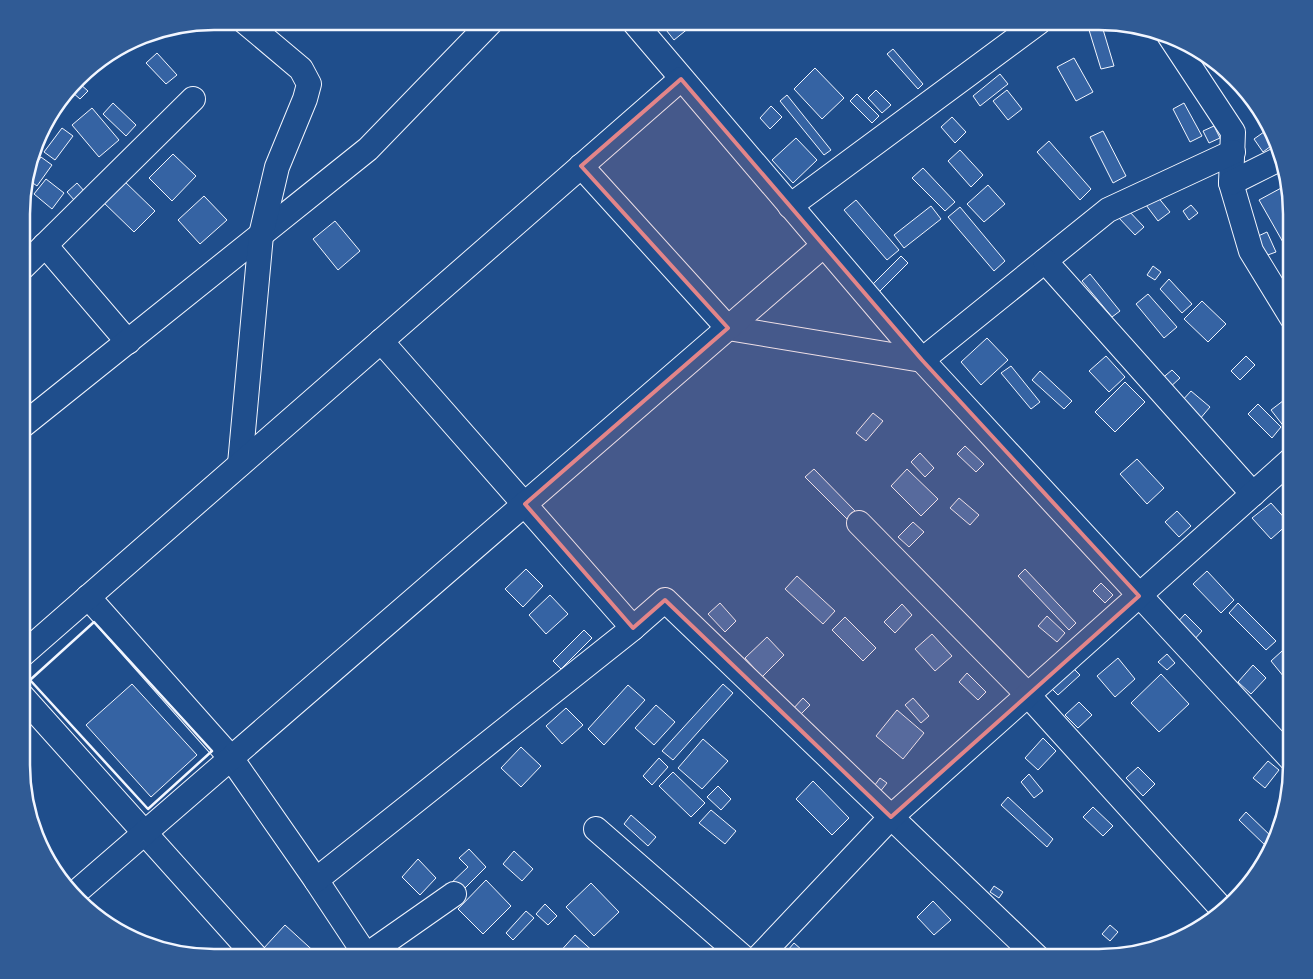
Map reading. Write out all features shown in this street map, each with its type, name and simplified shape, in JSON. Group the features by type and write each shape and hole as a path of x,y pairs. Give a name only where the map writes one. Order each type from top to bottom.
{"street":[{"path":"240,464 261,235 277,167 305,99 309,84 301,69 255,30"},
{"path":"30,420 368,149 483,30"},
{"path":"641,30 922,360 1283,750"},
{"path":"790,206 1029,30"},
{"path":"1177,48 1233,132 1231,183 1251,251 1283,303"},
{"path":"30,648 682,78"},
{"path":"30,260 193,98"},
{"path":"581,166 728,328 922,360 1108,210 1232,152"},
{"path":"1231,183 1275,161"},
{"path":"45,245 128,342"},
{"path":"79,890 824,245"},
{"path":"1045,261 1253,494"},
{"path":"381,341 633,628"},
{"path":"766,949 891,817 1283,467"},
{"path":"859,523 1028,695 1218,905"},
{"path":"88,597 231,758 316,880 361,949"},
{"path":"316,880 633,628 665,600 1029,949"},
{"path":"30,705 249,949"},
{"path":"596,829 734,949"},
{"path":"377,949 454,894"}],"highlighted area":[{"path":"681,79 922,360 1139,596 891,817 665,600 633,628 525,504 728,328 581,166"}],"building":[{"path":"666,30 686,30 674,40"},
{"path":"1089,30 1103,30 1114,66 1101,69"},
{"path":"893,49 923,84 918,89 887,54"},
{"path":"157,53 177,75 166,84 146,63"},
{"path":"1074,58 1093,92 1076,101 1057,67"},
{"path":"815,68 844,98 822,119 794,89"},
{"path":"1000,74 1008,84 980,106 973,96"},
{"path":"82,86 88,91 80,99 75,94"},
{"path":"876,90 891,105 882,113 868,98"},
{"path":"1007,90 1022,109 1008,120 993,101"},
{"path":"857,94 879,116 872,123 850,101"},
{"path":"787,95 831,150 824,155 780,101"},
{"path":"113,103 136,125 126,136 103,114"},
{"path":"1184,103 1202,136 1190,142 1173,109"},
{"path":"771,106 782,117 770,129 760,118"},
{"path":"92,108 119,140 99,157 72,125"},
{"path":"952,117 966,132 955,143 941,127"},
{"path":"1214,126 1220,138 1209,143 1203,131"},
{"path":"62,128 73,136 55,160 44,152"},
{"path":"1103,131 1126,176 1113,183 1090,137"},
{"path":"1264,132 1270,147 1263,152 1254,139"},
{"path":"796,138 817,160 793,183 772,160"},
{"path":"1049,141 1091,189 1080,200 1037,152"},
{"path":"960,150 983,175 971,187 948,161"},
{"path":"173,154 196,176 172,201 149,178"},
{"path":"41,157 52,165 37,186 33,183 37,162"},
{"path":"923,168 955,202 945,211 912,178"},
{"path":"46,179 64,193 52,209 34,194"},
{"path":"122,179 155,211 134,232 101,200"},
{"path":"77,183 85,192 75,201 67,192"},
{"path":"988,185 1005,204 984,222 967,204"},
{"path":"1281,188 1283,202 1283,242 1259,200"},
{"path":"204,196 227,220 200,244 178,220"},
{"path":"1157,196 1170,212 1158,221 1146,205"},
{"path":"856,200 899,250 887,260 844,210"},
{"path":"1191,205 1198,213 1189,220 1183,211"},
{"path":"931,206 941,219 904,248 894,235"},
{"path":"960,207 1005,261 994,271 948,217"},
{"path":"1127,209 1144,227 1135,235 1118,217"},
{"path":"335,221 360,251 338,270 313,239"},
{"path":"1267,232 1276,252 1265,256 1256,237"},
{"path":"901,256 908,263 879,292 872,285"},
{"path":"1153,266 1161,272 1155,280 1147,275"},
{"path":"1090,274 1120,311 1112,317 1082,281"},
{"path":"1169,279 1192,304 1182,313 1160,289"},
{"path":"1148,294 1177,327 1164,338 1136,304"},
{"path":"1202,301 1226,324 1208,342 1184,319"},
{"path":"987,338 1008,360 981,385 961,362"},
{"path":"1106,356 1125,377 1109,392 1089,371"},
{"path":"1246,356 1255,365 1240,380 1231,371"},
{"path":"1011,366 1040,402 1031,409 1001,373"},
{"path":"1172,370 1180,378 1168,389 1160,380"},
{"path":"1040,371 1072,401 1064,409 1032,380"},
{"path":"1125,382 1145,402 1115,432 1095,412"},
{"path":"1191,391 1210,407 1199,420 1180,403"},
{"path":"1283,401 1283,425 1271,410"},
{"path":"1258,404 1281,427 1272,438 1248,414"},
{"path":"873,413 883,421 866,441 856,433"},
{"path":"965,446 984,464 976,472 957,454"},
{"path":"920,453 934,468 925,477 911,462"},
{"path":"1137,459 1164,488 1147,504 1120,474"},
{"path":"814,469 855,511 847,519 805,477"},
{"path":"907,469 938,499 921,516 891,486"},
{"path":"959,498 979,515 970,525 950,508"},
{"path":"1271,503 1283,516 1283,528 1271,539 1252,518"},
{"path":"1177,511 1191,526 1179,537 1165,522"},
{"path":"913,522 924,532 909,547 898,537"},
{"path":"526,569 543,586 523,607 505,589"},
{"path":"1025,569 1076,623 1069,630 1018,576"},
{"path":"1207,571 1234,600 1221,613 1193,584"},
{"path":"797,576 835,611 823,624 785,589"},
{"path":"1101,583 1113,595 1105,603 1093,591"},
{"path":"550,595 568,614 546,634 529,615"},
{"path":"720,603 736,621 725,632 708,614"},
{"path":"1238,603 1276,641 1266,650 1229,613"},
{"path":"902,604 912,615 895,633 884,622"},
{"path":"1185,614 1202,631 1192,642 1174,626"},
{"path":"1047,616 1065,633 1057,642 1038,626"},
{"path":"845,617 876,648 863,661 832,630"},
{"path":"584,630 592,638 561,669 553,661"},
{"path":"932,634 952,656 935,671 915,649"},
{"path":"767,637 784,655 762,677 745,658"},
{"path":"1282,651 1283,676 1271,661"},
{"path":"1167,654 1175,663 1167,670 1158,662"},
{"path":"1118,658 1135,679 1115,697 1097,676"},
{"path":"1253,665 1266,678 1251,694 1238,682"},
{"path":"1072,667 1080,675 1058,695 1050,687"},
{"path":"967,673 986,692 978,700 959,682"},
{"path":"1161,674 1189,704 1159,732 1131,703"},
{"path":"132,684 197,755 151,797 86,725"},
{"path":"723,684 733,693 673,760 662,751"},
{"path":"628,685 645,700 604,745 588,729"},
{"path":"803,698 810,705 799,716 792,710"},
{"path":"913,698 929,716 921,723 905,705"},
{"path":"1079,702 1092,715 1078,728 1065,715"},
{"path":"656,705 675,722 654,745 635,728"},
{"path":"566,708 583,725 562,744 546,726"},
{"path":"897,710 924,733 903,759 876,736"},
{"path":"1043,738 1056,751 1038,770 1025,758"},
{"path":"703,739 728,761 702,789 678,768"},
{"path":"521,747 541,766 521,787 501,768"},
{"path":"659,758 668,767 652,785 643,776"},
{"path":"1268,761 1279,770 1265,788 1253,778"},
{"path":"1138,767 1155,784 1143,796 1126,778"},
{"path":"673,772 705,803 691,817 659,786"},
{"path":"1029,774 1043,791 1034,798 1021,782"},
{"path":"880,778 887,783 875,798 869,793"},
{"path":"813,781 849,818 832,835 796,799"},
{"path":"718,786 731,799 721,810 707,797"},
{"path":"1008,797 1053,839 1047,847 1001,805"},
{"path":"1093,807 1113,826 1103,836 1083,817"},
{"path":"711,810 736,831 725,844 699,823"},
{"path":"1246,812 1269,835 1265,845 1239,820"},
{"path":"631,815 656,837 648,846 624,824"},
{"path":"469,849 486,867 458,895 448,886 468,867 459,858"},
{"path":"514,851 533,869 522,881 503,864"},
{"path":"418,859 436,878 420,895 402,877"},
{"path":"486,880 511,906 483,934 458,909"},
{"path":"591,883 619,912 594,936 566,907"},
{"path":"994,886 1003,892 999,898 990,892"},
{"path":"933,901 951,920 934,935 917,917"},
{"path":"545,904 557,916 548,925 536,914"},
{"path":"526,911 534,918 513,940 506,933"},
{"path":"285,925 311,949 263,949"},
{"path":"1110,925 1118,932 1110,941 1102,934"},
{"path":"575,935 590,949 562,949"},
{"path":"794,943 801,949 789,949"}],"wall":[{"path":"94,622 212,751 148,809 30,680 94,622"}]}
